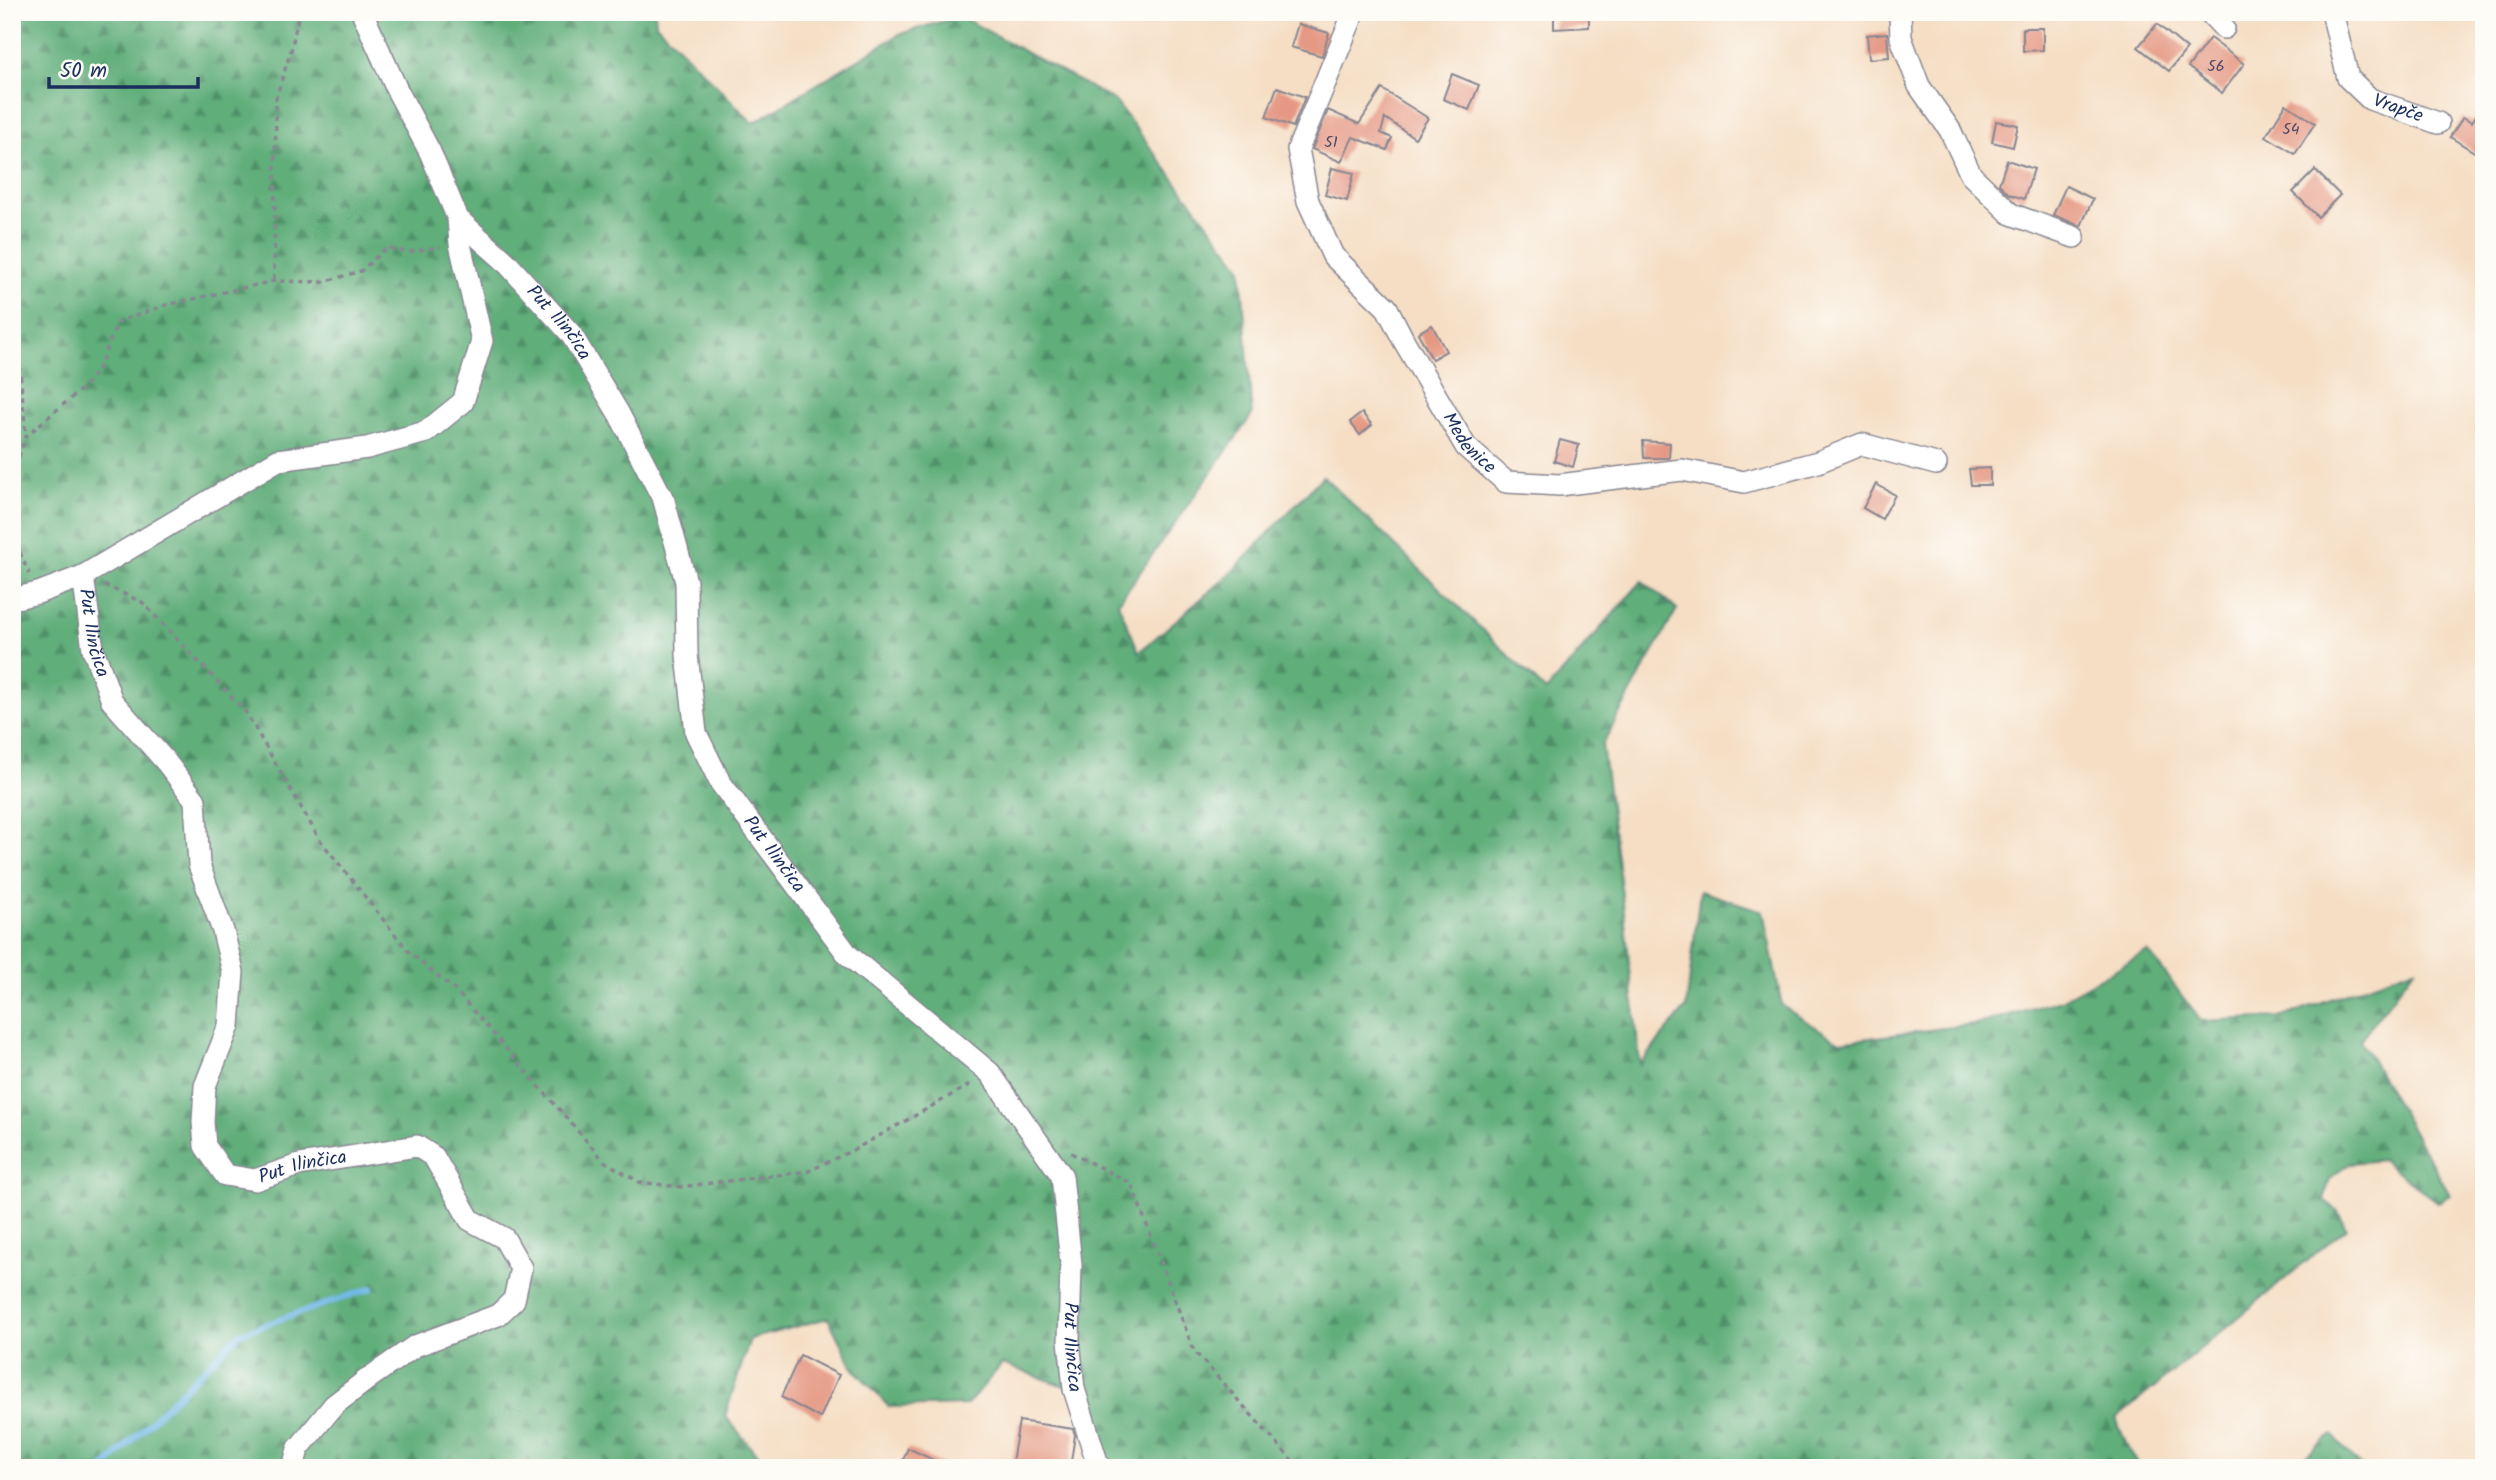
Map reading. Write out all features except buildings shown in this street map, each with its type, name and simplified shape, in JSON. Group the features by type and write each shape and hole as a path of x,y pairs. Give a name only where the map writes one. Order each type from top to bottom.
{"street":[{"name":"Put Ilinčica","path":"12,599 38,593 83,576 278,460 367,448 426,432 463,402 482,341 460,244 458,219 430,152 398,92 362,12"},
{"name":"Medenice","path":"1354,12 1298,149 1308,201 1333,256 1387,308 1466,447 1506,482 1559,485 1682,470 1744,482 1818,462 1862,444 1936,464"},
{"path":"1900,12 1901,38 1919,86 1950,130 1971,174 2011,214 2074,237"},
{"path":"2209,12 2224,28"},
{"name":"Vrapče","path":"2332,12 2348,78 2370,99 2438,123"},
{"name":"Put Ilinčica","path":"458,219 505,261 571,334 619,414 664,501 686,582 687,655 696,733 720,782 848,955 990,1073 1062,1176 1071,1264 1069,1340 1073,1389 1099,1468"},
{"name":"Put Ilinčica","path":"83,576 93,649 112,701 195,800 199,866 223,931 233,972 229,1026 205,1086 205,1146 225,1175 255,1180 299,1165 418,1146 434,1157 470,1220 504,1238 521,1268 514,1300 498,1315 415,1346 334,1405 298,1449 293,1468"}],"path":[{"path":"274,281 276,98 291,51 299,12"},
{"path":"26,436 84,387 98,369 118,322 166,306 274,281 323,282 361,271 386,248 408,253 460,244"},
{"path":"12,347 19,361 26,436 12,476"},
{"path":"12,534 38,593"},
{"path":"83,576 142,602 245,711 320,841 409,952 457,992 604,1161 639,1182 680,1187 809,1171 990,1073"},
{"path":"1069,1152 1131,1183 1194,1351 1299,1468"}],"green space":[{"path":"12,12 655,12 656,24 753,123 900,34 960,16 1115,101 1241,267 1252,415 1118,603 1139,652 1229,575 1323,476 1546,691 1642,581 1677,609 1602,745 1623,902 1640,1064 1686,1008 1700,891 1763,911 1782,1006 1840,1042 1981,1023 2061,1000 2148,951 2201,1021 2282,1017 2415,968 2360,1040 2450,1195 2438,1202 2382,1160 2350,1163 2330,1178 2324,1200 2337,1210 2346,1228 2116,1419 2129,1451 2141,1468 1099,1468 1073,1389 1002,1364 967,1405 889,1407 853,1368 828,1318 750,1339 725,1416 768,1468 12,1468"},
{"path":"2332,1435 2362,1468 2289,1468"}],"waterway":[{"path":"104,1468 240,1333 372,1288"}]}
